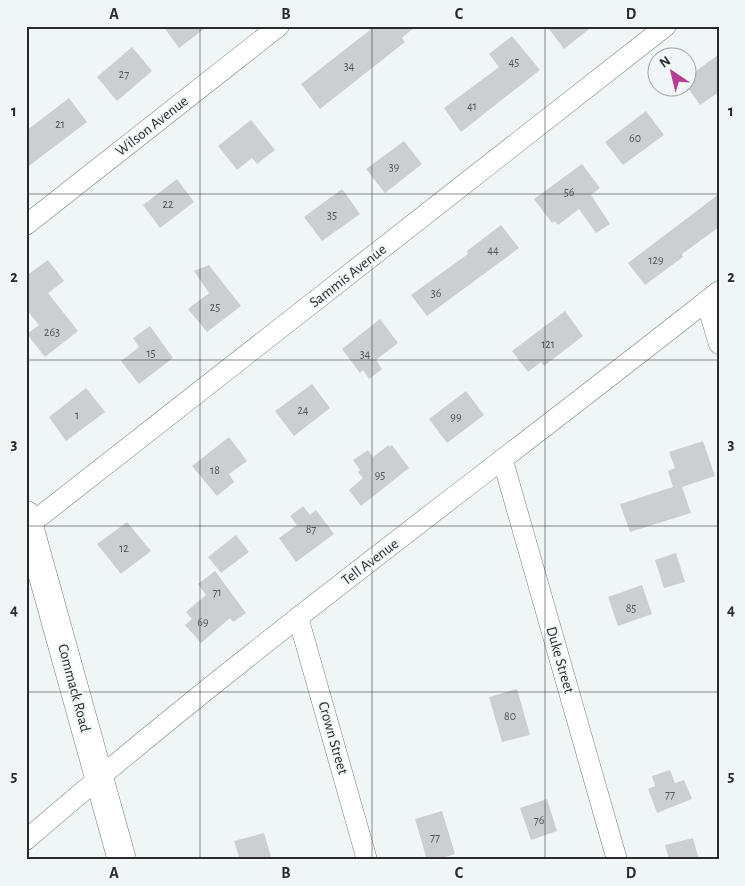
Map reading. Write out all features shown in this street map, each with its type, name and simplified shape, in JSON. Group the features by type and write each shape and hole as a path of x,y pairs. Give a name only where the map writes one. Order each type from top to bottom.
{"main road":[{"name":"Commack Road","path":"28,520 122,860"}],"street":[{"name":"Wilson Avenue","path":"26,225 279,26"},
{"name":"Sammis Avenue","path":"28,520 666,26"},
{"path":"713,296 719,344"},
{"name":"Tell Avenue","path":"26,840 99,778 298,617 503,461 713,296"},
{"name":"Duke Street","path":"503,461 617,860"},
{"name":"Crown Street","path":"298,617 367,860"}],"building":[{"path":"163,26 208,26 179,48"},
{"path":"375,26 416,26 402,38 405,42 320,109 301,84"},
{"path":"547,26 593,26 564,49"},
{"path":"512,36 540,70 461,132 444,108 499,67 489,54"},
{"path":"132,47 152,71 117,101 97,77"},
{"path":"719,54 719,92 700,105 695,98 698,98 698,70"},
{"path":"69,98 87,122 26,168 26,131"},
{"path":"646,111 664,135 623,165 605,142"},
{"path":"251,120 275,150 257,164 252,158 237,170 218,146"},
{"path":"404,141 422,164 385,193 366,169"},
{"path":"582,164 600,188 591,195 610,224 596,233 579,209 558,225 555,221 552,223 534,199"},
{"path":"177,179 194,202 160,228 143,205"},
{"path":"342,189 360,214 322,241 304,217"},
{"path":"719,194 719,227 682,254 683,257 645,285 628,263"},
{"path":"501,225 519,248 427,316 411,295 468,254 467,251"},
{"path":"48,260 64,281 48,293 78,331 45,357 27,334 39,325 26,309 26,276"},
{"path":"209,265 241,306 207,332 188,309 209,293 194,271"},
{"path":"565,311 583,336 544,366 541,362 528,372 512,351"},
{"path":"380,319 398,343 376,360 382,369 369,379 363,370 360,373 342,349"},
{"path":"150,326 173,358 139,384 121,361 139,347 133,338"},
{"path":"312,384 330,408 294,436 275,411"},
{"path":"86,388 105,412 66,441 49,417"},
{"path":"466,391 484,415 447,443 429,419"},
{"path":"229,437 247,461 229,474 234,482 217,496 192,466"},
{"path":"703,441 715,476 682,487 691,513 630,532 620,504 673,487 668,471 675,468 669,452"},
{"path":"389,445 390,447 392,445 409,468 361,506 349,490 363,478 353,460 368,450 373,457"},
{"path":"303,506 310,515 316,510 334,534 296,562 279,538 297,525 290,516"},
{"path":"127,522 151,551 121,574 97,544"},
{"path":"236,535 249,552 221,573 208,557"},
{"path":"676,553 685,582 664,588 655,560"},
{"path":"215,571 246,613 233,622 230,618 201,643 185,625 192,619 186,612 206,595 198,584"},
{"path":"642,585 652,614 618,626 608,597"},
{"path":"517,689 530,735 502,742 489,697"},
{"path":"670,770 675,783 684,780 692,799 657,813 648,789 655,786 652,776"},
{"path":"547,799 557,831 531,840 520,808"},
{"path":"442,811 455,854 437,860 427,860 415,819"},
{"path":"264,833 272,860 240,860 234,841"},
{"path":"693,838 699,860 669,860 665,845"}]}
